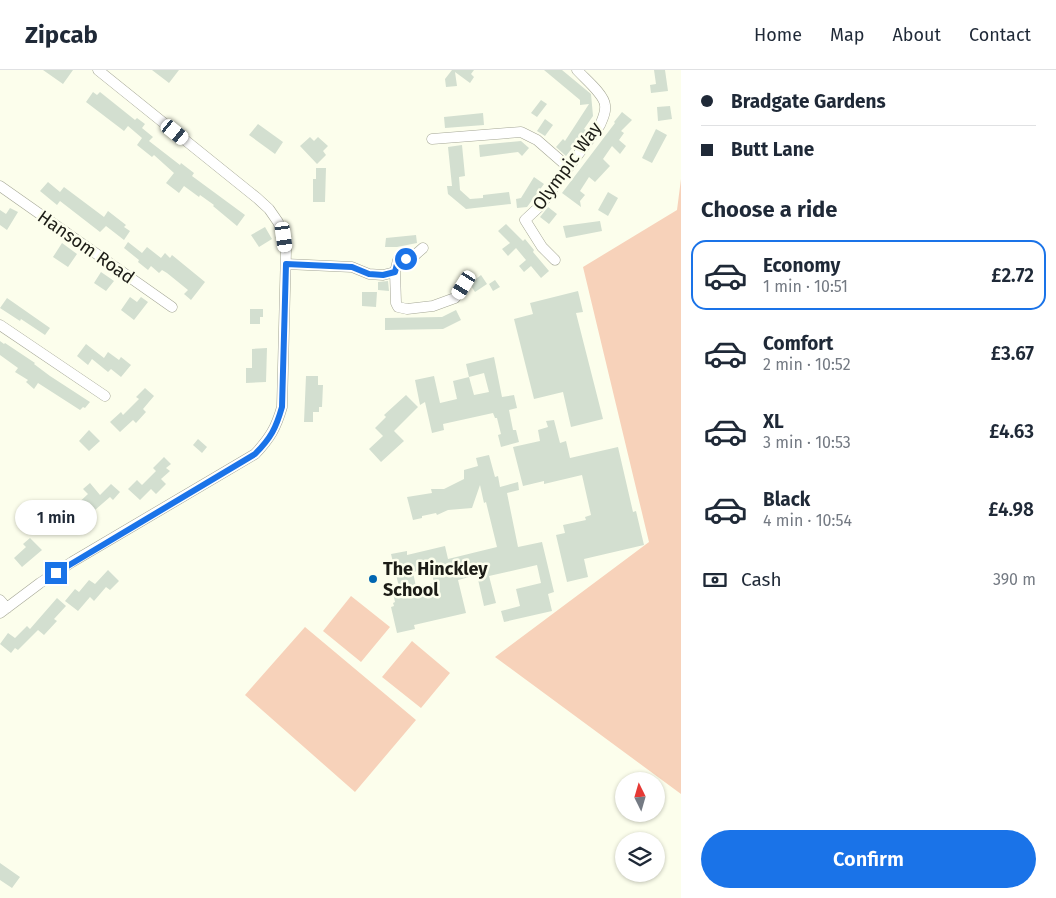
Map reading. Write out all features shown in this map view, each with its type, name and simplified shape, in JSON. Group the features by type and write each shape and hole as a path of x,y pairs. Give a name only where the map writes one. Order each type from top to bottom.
{"street":[{"path":"0,600 4,611 40,583 72,562 255,454 268,441 276,426 282,407 286,264 285,244 281,228 269,209 98,70"},
{"name":"Olympic Way","path":"555,260 542,247 525,220 540,206 600,125 605,111 603,97 577,70"},
{"path":"432,139 521,132 537,140 568,167"},
{"name":"Hansom Road","path":"0,186 172,307"},
{"path":"423,248 415,255 398,260 395,272 396,302 398,307 406,309 433,306 455,298 464,285"},
{"path":"286,264 352,267 369,274 383,275 395,272"},
{"path":"0,325 105,396"}],"shaded area":[{"path":"681,179 681,794 665,782 665,772 651,772 495,657 649,542 583,267 677,210"},
{"path":"351,596 390,627 361,662 323,631"},
{"path":"305,627 416,720 355,792 245,695"},
{"path":"412,641 450,673 421,708 382,677"}],"building":[{"path":"43,70 73,70 63,84"},
{"path":"152,70 179,70 169,83"},
{"path":"452,70 474,70 471,74 474,77 470,83 455,72 457,86 446,87 445,79"},
{"path":"544,70 562,70 591,94 593,116 584,129 586,130 566,156 556,147 563,139 565,141 589,104 580,105 580,100"},
{"path":"654,70 665,70 668,91 651,93 650,85 656,84"},
{"path":"93,92 97,95 100,92 135,120 137,118 145,124 142,128 153,137 149,141 180,165 181,163 194,173 192,176 245,215 237,226 200,195 199,197 184,186 179,193 166,183 174,173 154,155 152,157 137,145 142,138 128,126 124,131 86,102"},
{"path":"541,100 547,104 537,117 531,113"},
{"path":"670,106 672,119 658,121 657,107"},
{"path":"622,112 632,120 621,131 624,133 619,140 626,146 620,154 612,146 603,159 610,166 595,182 589,177 580,191 585,195 580,201 581,207 562,193"},
{"path":"483,113 484,125 445,128 444,117"},
{"path":"545,119 553,125 545,136 537,131"},
{"path":"258,124 283,142 275,154 249,135"},
{"path":"656,129 667,135 652,163 642,158"},
{"path":"310,137 314,141 318,137 328,146 323,151 326,155 317,164 300,146"},
{"path":"521,141 529,148 522,156 518,152 480,157 479,145"},
{"path":"462,145 465,176 459,177 460,190 470,199 483,198 483,195 509,192 511,204 466,209 448,194 447,186 452,186 448,147"},
{"path":"316,168 326,168 325,202 313,202 313,179 316,179"},
{"path":"534,177 544,184 527,207 517,208 516,199 521,198"},
{"path":"48,182 60,192 64,187 104,217 108,211 126,225 124,227 130,231 124,240 106,226 100,232 60,201 57,205 40,191"},
{"path":"608,192 618,198 608,216 598,210"},
{"path":"548,207 557,214 549,224 540,217"},
{"path":"10,208 18,212 7,230 0,225 0,210 6,214"},
{"path":"600,221 602,231 566,238 563,226"},
{"path":"506,224 523,241 525,239 549,271 541,278 531,266 524,272 519,266 526,260 516,248 508,256 502,249 510,243 498,231"},
{"path":"265,227 272,239 259,247 251,235"},
{"path":"416,235 417,243 385,247 386,238"},
{"path":"128,242 142,253 147,247 161,258 165,253 170,258 172,255 205,282 191,300 184,294 188,290 167,273 162,270 159,273 151,266 148,270 138,262 139,260 124,248"},
{"path":"62,243 77,254 68,267 53,257"},
{"path":"101,272 114,281 106,291 94,283"},
{"path":"473,274 476,279 481,275 487,284 475,292 466,278"},
{"path":"495,280 500,287 493,291 489,284"},
{"path":"388,281 389,291 378,290 378,282"},
{"path":"578,291 583,312 576,313 603,419 571,427 563,392 534,399 514,319 533,314 530,303"},
{"path":"362,292 377,292 376,307 362,306"},
{"path":"130,297 137,302 141,297 148,302 134,320 121,310"},
{"path":"7,298 50,328 45,335 0,308"},
{"path":"250,309 263,309 263,317 260,317 260,324 250,324"},
{"path":"456,310 461,320 443,329 385,330 385,318 442,317"},
{"path":"0,341 90,402 85,408 83,407 80,410 38,383 34,389 26,382 28,380 15,372 18,368 0,355"},
{"path":"86,344 104,358 108,352 119,360 121,357 131,365 121,377 111,369 108,372 92,359 88,365 77,356"},
{"path":"267,348 266,382 246,383 246,368 252,368 252,349"},
{"path":"494,357 502,397 514,395 517,408 509,410 513,430 516,430 519,442 501,447 498,435 501,434 497,418 495,418 493,413 443,424 444,430 432,433 425,402 420,405 415,380 434,376 440,403 457,399 453,381 469,377 466,364","holes":["484,373 489,392 474,395 469,377"]},
{"path":"306,376 318,376 318,385 323,385 322,407 319,407 319,412 313,412 313,422 304,422"},
{"path":"145,388 154,396 143,409 146,412 136,423 133,420 120,432 110,422 121,412 123,415 139,399 136,397"},
{"path":"406,395 418,407 394,431 404,441 381,462 369,449 383,436 375,428 386,417 384,415"},
{"path":"554,420 560,443 566,441 570,458 618,447 633,512 636,511 644,545 584,559 588,577 567,582 556,535 565,533 563,525 586,520 585,517 591,515 582,475 544,484 544,481 523,486 513,447 540,441 538,430 548,427 546,421"},
{"path":"89,430 100,441 89,451 79,441"},
{"path":"198,439 207,447 202,453 193,445"},
{"path":"489,455 495,477 498,476 500,487 518,482 519,490 507,493 518,547 542,542 554,592 548,594 552,611 504,622 501,611 520,606 516,589 541,583 537,565 489,576 496,603 484,606 477,575 458,580 466,613 414,625 415,629 397,633 391,607 394,606 393,603 395,602 393,593 400,591 391,554 407,551 407,555 445,546 448,559 497,547 480,485 472,508 448,510 437,515 436,513 413,520 407,497 432,493 431,489 444,489 464,479 464,470 478,466 476,458","holes":["431,568 434,583 416,587 413,572"]},
{"path":"164,457 171,464 166,468 170,471 161,479 166,484 156,494 151,489 140,500 128,489 137,480 142,485 156,471 153,468"},
{"path":"90,483 100,495 111,484 120,492 113,500 110,497 95,510 92,506 87,510 85,508 74,520 66,513 88,494 83,489"},
{"path":"30,538 42,550 22,567 14,558 26,547 23,544"},
{"path":"108,570 119,581 110,590 106,587 94,601 90,597 78,611 65,601 75,589 79,592 89,580 95,584"},
{"path":"57,598 66,606 54,619 57,621 44,635 38,630 18,650 15,648 11,653 0,644 8,633 15,638 27,626 30,629"},
{"path":"0,863 20,877 12,888 0,880"}],"place":[{"name":"The Hinckley School","path":"373,579"}],"route":[{"path":"56,573 255,454 268,441 276,426 282,407 286,264 352,267 369,274 383,275 395,272 398,260 406,259"}]}
